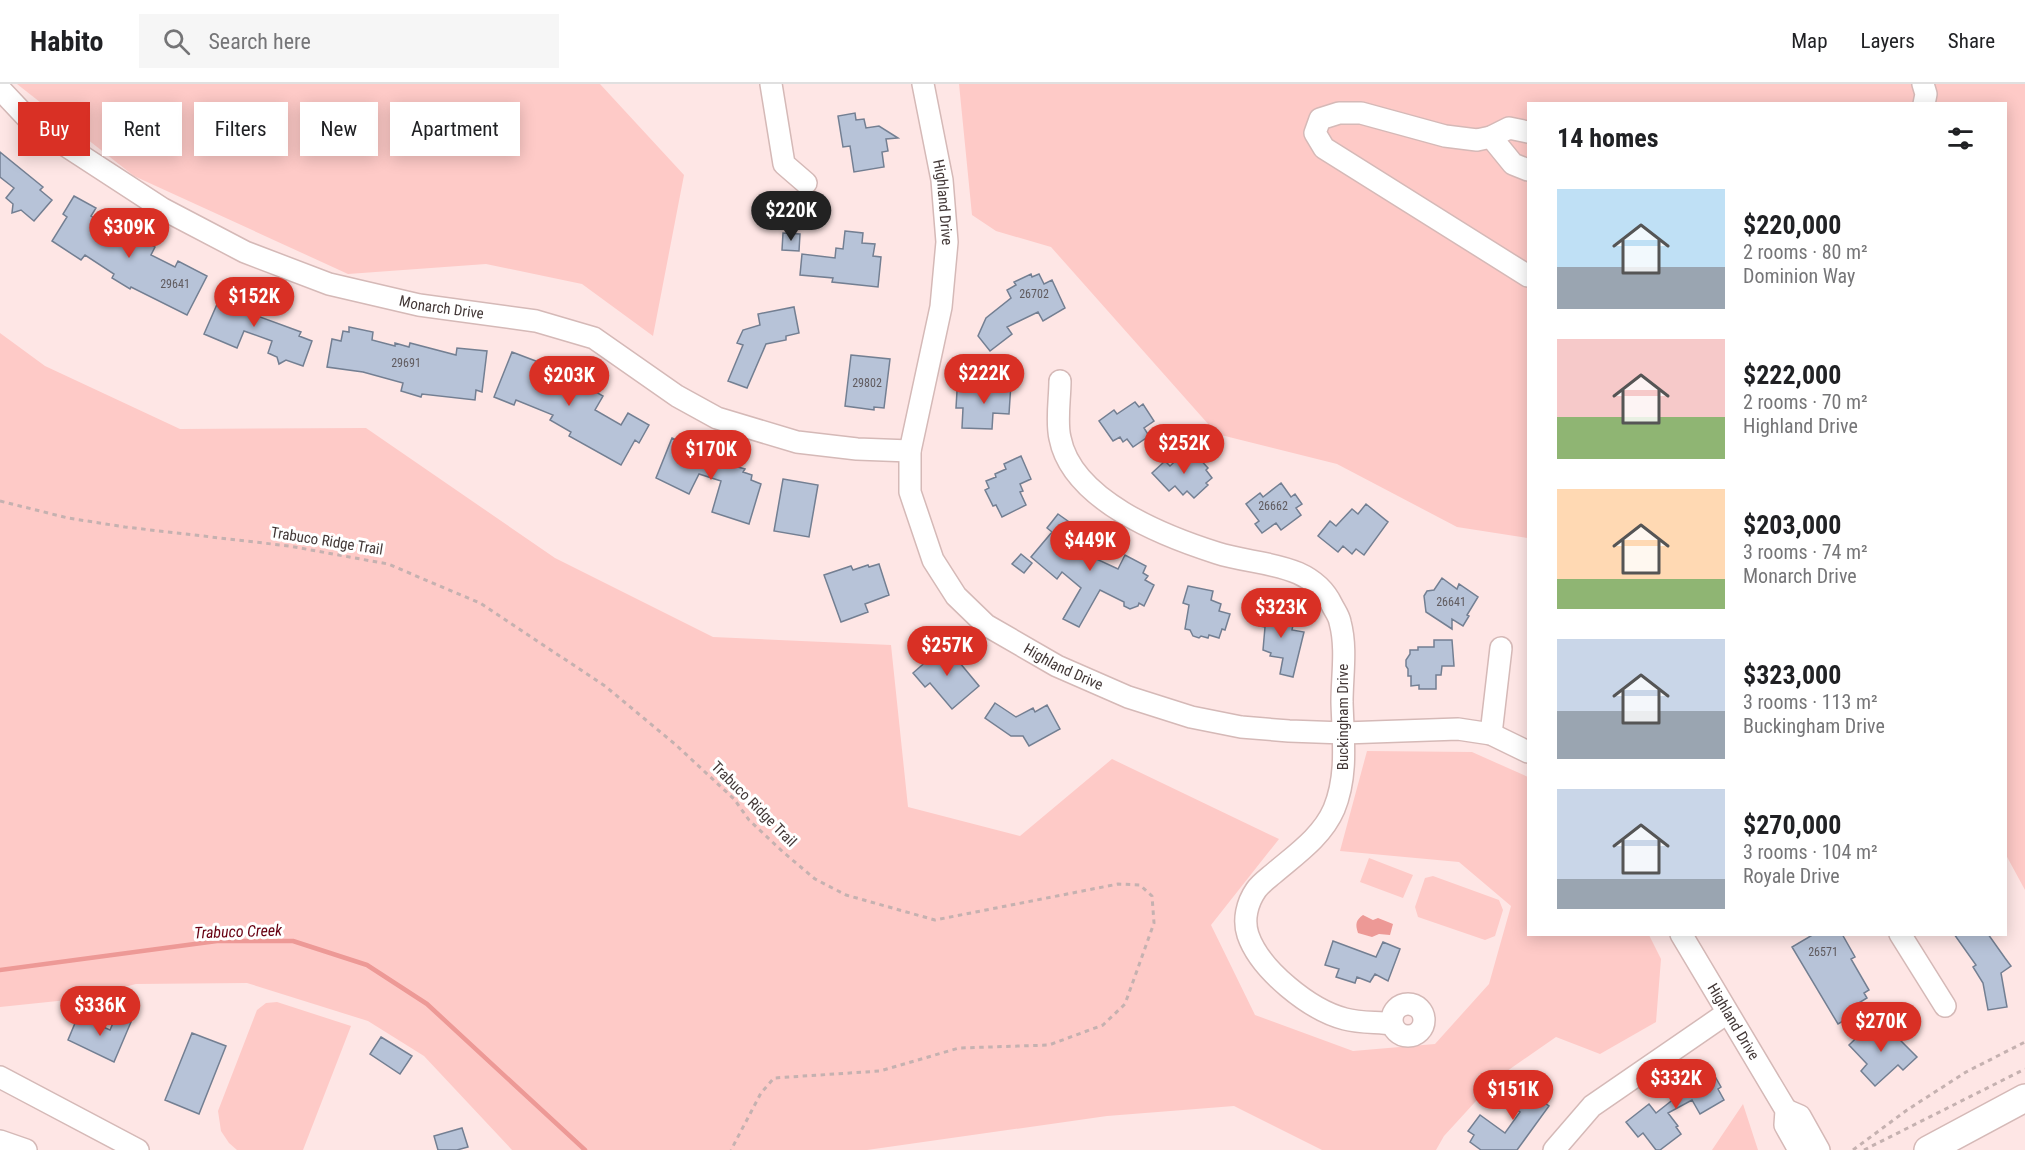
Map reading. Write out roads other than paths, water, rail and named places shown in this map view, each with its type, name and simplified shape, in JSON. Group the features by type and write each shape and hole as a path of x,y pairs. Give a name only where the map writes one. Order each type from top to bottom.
{"main road":[{"path":"1928,1150 2025,1098"}],"street":[{"path":"771,84 784,164 806,183"},
{"name":"Highland Drive","path":"923,84 942,180 947,243 941,307 910,451 910,492 933,560 956,596 986,625 1057,666 1128,697 1191,717 1241,727 1289,731 1344,733 1458,729 1491,734 1527,752"},
{"path":"1923,84 1926,94 1924,102"},
{"name":"Monarch Drive","path":"0,89 34,125 163,210 244,252 329,284 419,305 536,321 594,338 677,396 717,418 763,432 797,442 910,451"},
{"path":"1527,132 1509,128 1491,137 1477,140 1445,136 1361,113 1338,113 1320,119 1315,134 1324,148 1527,275"},
{"path":"1491,137 1513,165 1527,170"},
{"name":"Buckingham Drive","path":"1060,381 1060,437 1071,467 1092,490 1122,512 1161,532 1218,554 1279,566 1305,576 1326,594 1340,621 1344,656 1343,776 1333,810 1318,835 1258,888 1249,902 1245,919 1254,947 1278,979 1307,1002 1345,1019 1392,1024"},
{"path":"1491,734 1502,648"},
{"name":"Highland Drive","path":"1682,936 1786,1110 1785,1125 1799,1150"},
{"path":"1901,936 1945,1006"},
{"path":"1554,1150 1592,1106 1727,1013"},
{"path":"0,1077 105,1141 138,1150"},
{"name":"Highland Drive","path":"1786,1110 1800,1116 1819,1150"},
{"path":"0,1141 26,1150"}],"waterway":[{"name":"Trabuco Creek","path":"0,970 217,941 293,941 367,965 427,1004 585,1150"}]}
